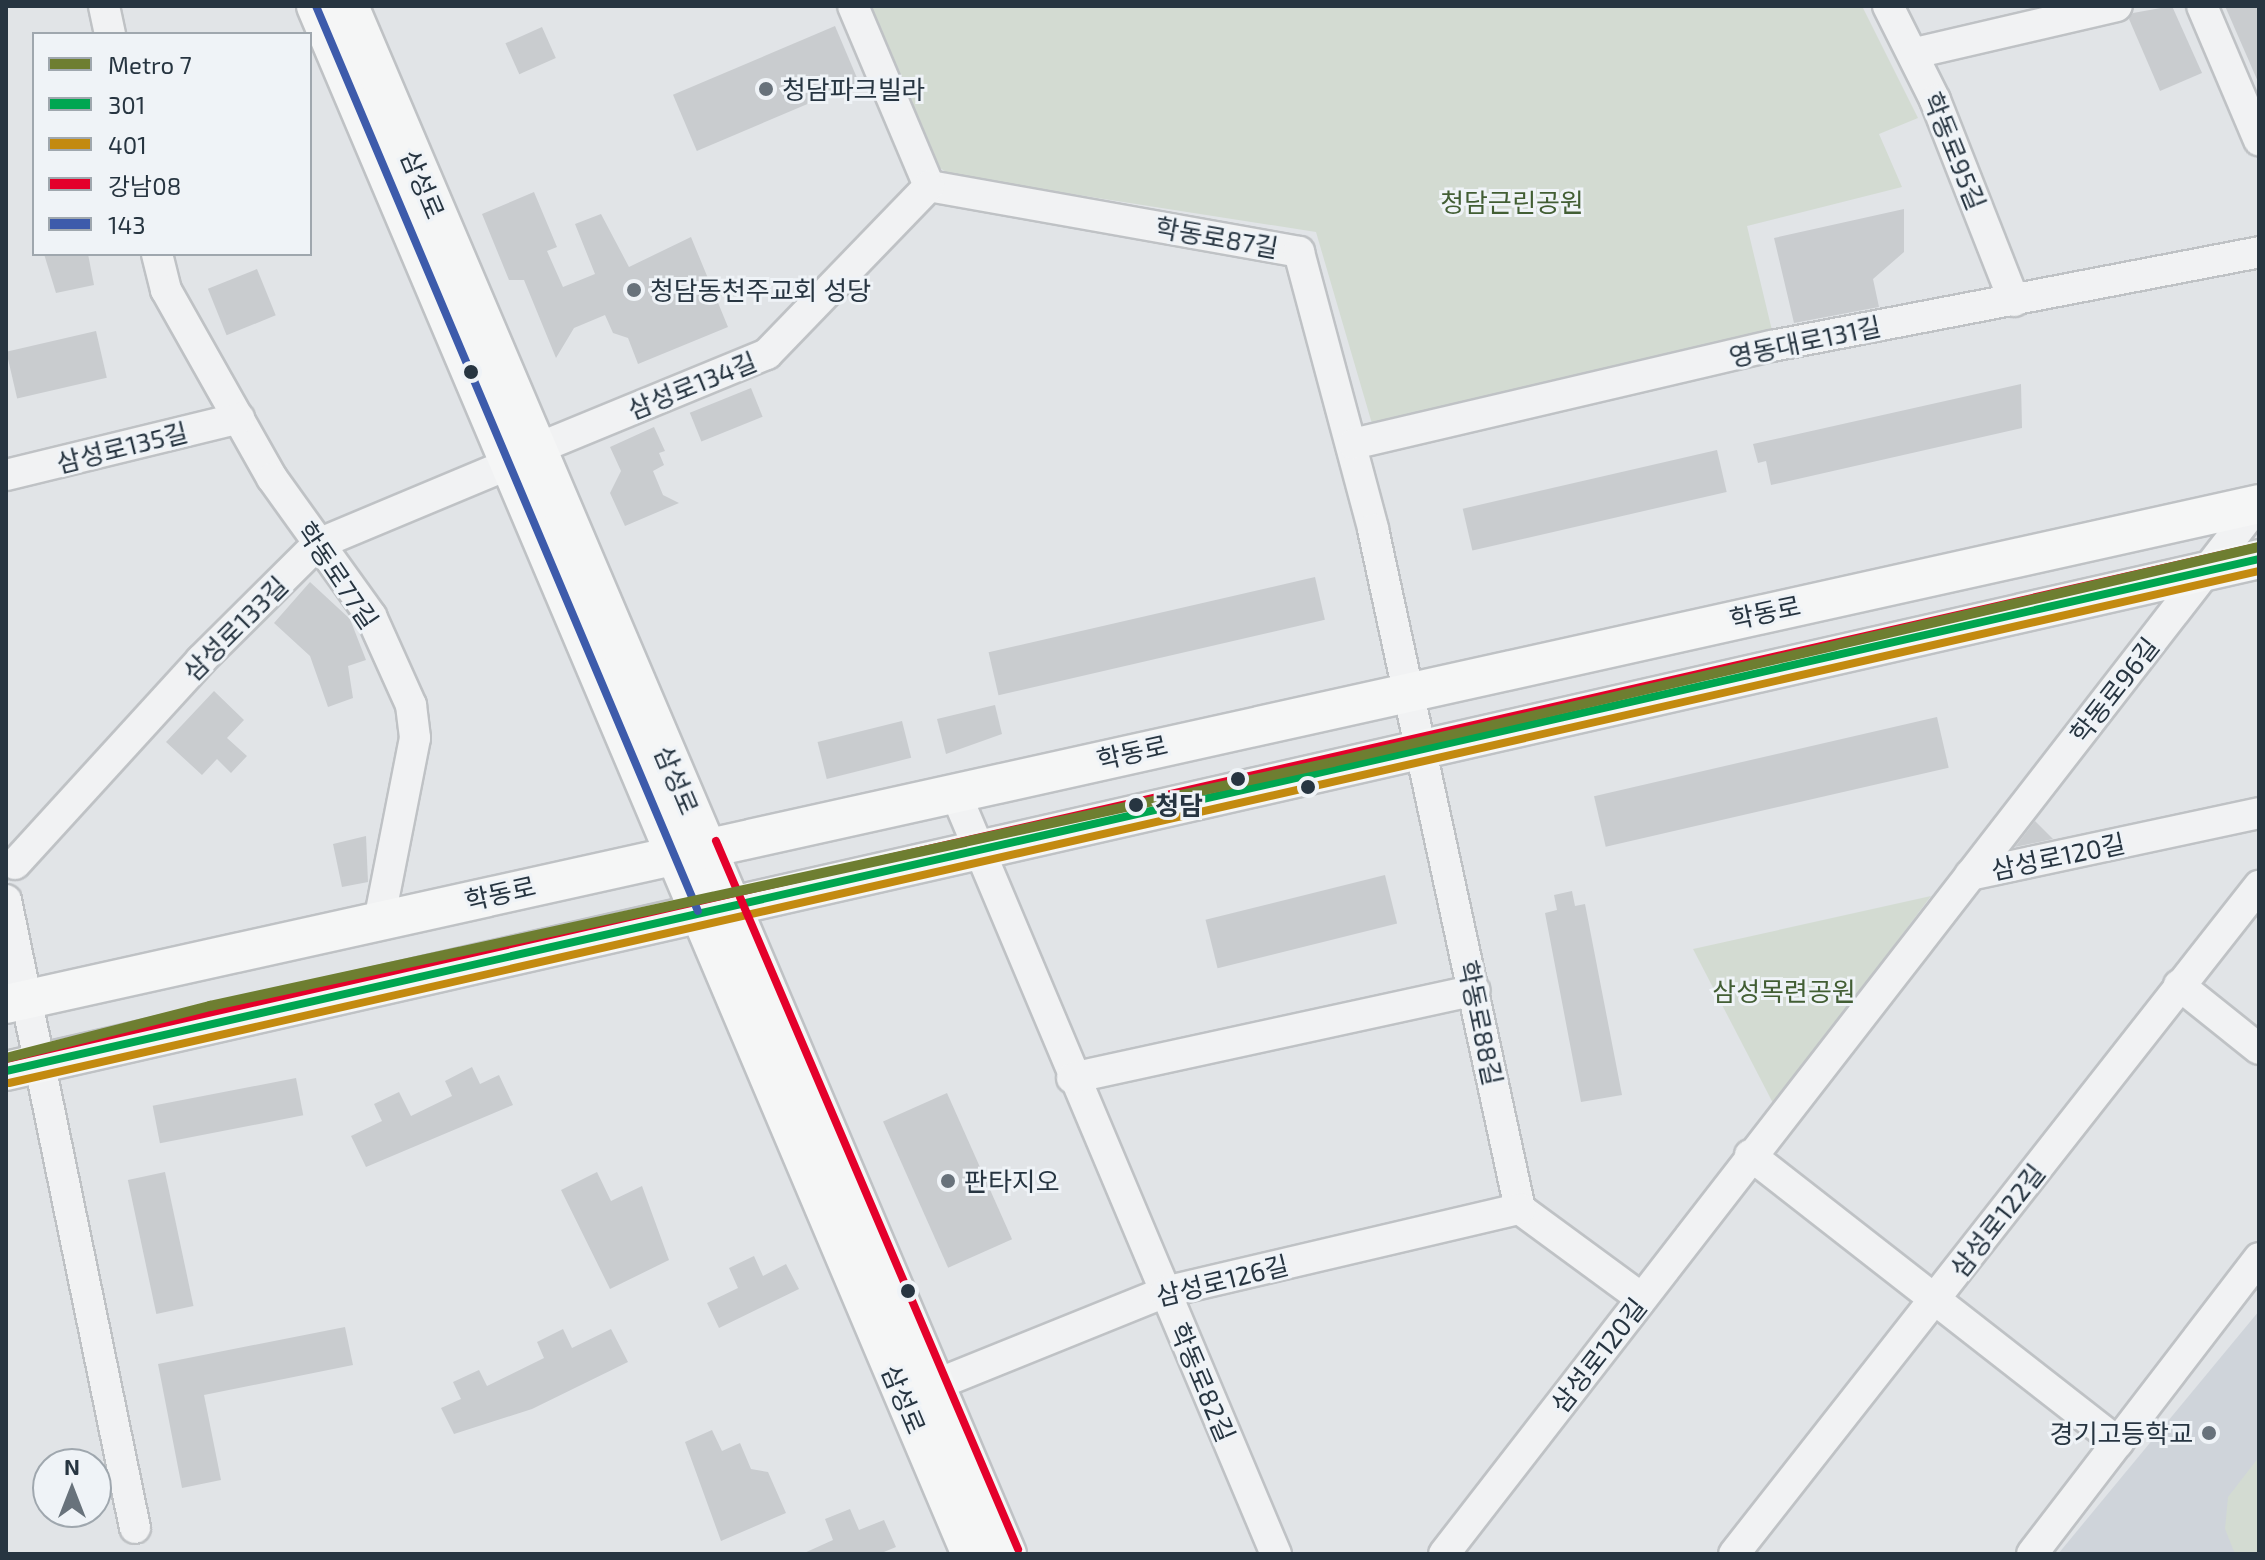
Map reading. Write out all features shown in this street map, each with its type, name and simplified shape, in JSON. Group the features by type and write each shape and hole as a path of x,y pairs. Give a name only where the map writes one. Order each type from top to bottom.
{"main road":[{"name":"삼성로","path":"316,6 520,457 690,849 971,1554"},
{"name":"삼성로","path":"349,6 520,457"},
{"name":"학동로","path":"15,1002 690,849 2259,504"},
{"path":"25,1059 981,850 2259,559"},
{"name":"삼성로","path":"714,908 935,1385 1007,1554"}],"street":[{"path":"104,6 110,32"},
{"path":"853,6 929,186"},
{"name":"학동로95길","path":"1888,6 1915,53 2014,301"},
{"path":"1915,53 2117,6"},
{"path":"2202,6 2259,140"},
{"name":"삼성로134길","path":"520,457 767,354 929,186"},
{"name":"학동로87길","path":"929,186 1299,252 1353,444 1409,690"},
{"name":"영동대로131길","path":"1353,444 1772,346 2259,252"},
{"name":"학동로77길","path":"158,256 166,290 239,418 318,544 371,616 411,705 415,738 379,921"},
{"name":"삼성로135길","path":"6,475 239,418"},
{"name":"삼성로133길","path":"9,868 201,660 318,544 520,457"},
{"name":"학동로96길","path":"1970,875 2201,571 2259,504"},
{"name":"학동로88길","path":"1409,690 1520,1209"},
{"name":"학동로82길","path":"955,792 1072,1078 1276,1554"},
{"name":"삼성로120길","path":"1444,1554 1750,1155 1970,875 2259,813"},
{"name":"삼성로122길","path":"1734,1554 2259,886"},
{"path":"6,900 15,1002 25,1059 135,1528"},
{"path":"2179,985 2259,1049"},
{"path":"1072,1078 1475,990"},
{"path":"1750,1155 2118,1442"},
{"path":"1520,1209 1641,1298"},
{"name":"삼성로126길","path":"935,1385 1165,1292 1520,1209"},
{"path":"2032,1554 2259,1258"}],"shaded area":[{"name":"경기고등학교","path":"2259,1311 2259,1554 2058,1554"}],"green space":[{"name":"청담근린공원","path":"861,6 1862,6 1918,118 1879,134 1902,187 1747,226 1775,343 1375,434 1316,232 951,175 924,158"},
{"name":"삼성목련공원","path":"1931,896 1774,1105 1693,949"},
{"path":"2259,1457 2259,1554 2235,1554 2225,1529 2228,1497"}],"building":[{"path":"2172,6 2202,73 2160,91 2129,19 2133,13"},
{"path":"2225,6 2259,6 2259,84"},
{"name":"청담파크빌라","path":"835,26 859,82 697,151 673,95"},
{"path":"542,27 556,58 519,74 505,43"},
{"name":"청담동천주교회 성당","path":"534,192 557,247 547,251 563,287 595,274 575,224 601,214 629,267 691,237 728,327 638,364 628,338 613,333 605,315 574,328 556,358 524,280 509,280 482,214"},
{"path":"1904,209 1904,252 1873,279 1879,307 1794,323 1774,238"},
{"path":"45,256 88,256 94,285 56,293"},
{"path":"257,269 276,315 227,335 208,289"},
{"path":"96,331 107,378 17,398 6,352"},
{"path":"2021,384 2022,428 1771,485 1766,461 1758,463 1753,444"},
{"path":"751,388 763,417 701,441 690,413"},
{"path":"654,427 665,451 659,453 664,465 653,471 663,495 679,503 625,526 610,493 621,471 610,447"},
{"path":"1717,450 1727,492 1472,551 1463,509"},
{"path":"1315,577 1325,620 998,695 989,652"},
{"path":"310,582 350,619 366,660 348,666 353,698 328,707 310,656 274,623"},
{"path":"214,691 244,720 227,738 247,756 231,773 217,759 202,775 166,742"},
{"path":"995,705 1002,734 946,754 937,719"},
{"path":"1937,717 1949,768 1606,847 1594,796"},
{"path":"902,721 911,758 827,779 818,742"},
{"path":"2035,821 2053,839 2015,847"},
{"path":"366,836 368,882 342,887 333,844"},
{"path":"1385,875 1397,924 1218,968 1205,920"},
{"path":"1572,891 1575,906 1585,904 1622,1095 1581,1102 1545,913 1557,910 1554,895"},
{"path":"472,1067 480,1084 499,1075 513,1105 366,1167 351,1136 382,1121 374,1104 399,1092 411,1116 452,1096 445,1081"},
{"path":"296,1078 303,1115 160,1143 153,1106"},
{"name":"판타지오","path":"947,1093 1012,1239 948,1268 883,1121"},
{"path":"165,1172 193,1306 156,1314 128,1180"},
{"path":"597,1172 611,1201 642,1186 669,1260 610,1289 561,1190"},
{"path":"754,1256 763,1276 786,1264 799,1289 719,1328 707,1303 738,1288 729,1268"},
{"path":"345,1327 353,1365 204,1395 221,1480 182,1488 158,1364"},
{"path":"563,1329 572,1348 611,1329 628,1362 532,1409 454,1434 441,1408 461,1399 453,1382 479,1370 487,1386 544,1358 537,1342"},
{"path":"712,1430 722,1451 740,1443 751,1469 768,1472 786,1513 721,1541 685,1442"},
{"path":"850,1509 859,1530 884,1520 896,1547 879,1554 802,1554 833,1540 825,1519"}],"metro line":[{"name":"7","path":"6,1058 210,1006 1333,762 2259,547"}],"transit line":[{"name":"143","path":"316,6 698,911"},
{"name":"강남08","path":"6,1059 2256,547"},
{"name":"301","path":"6,1071 2259,559"},
{"name":"401","path":"9,1083 2259,571"},
{"name":"강남08","path":"716,841 1018,1549"}],"place":[{"name":"청담파크빌라","path":"766,89"},
{"name":"청담동천주교회 성당","path":"634,290"},
{"name":"청담","path":"1136,805"},
{"name":"판타지오","path":"948,1181"},
{"name":"경기고등학교","path":"2209,1433"}]}
